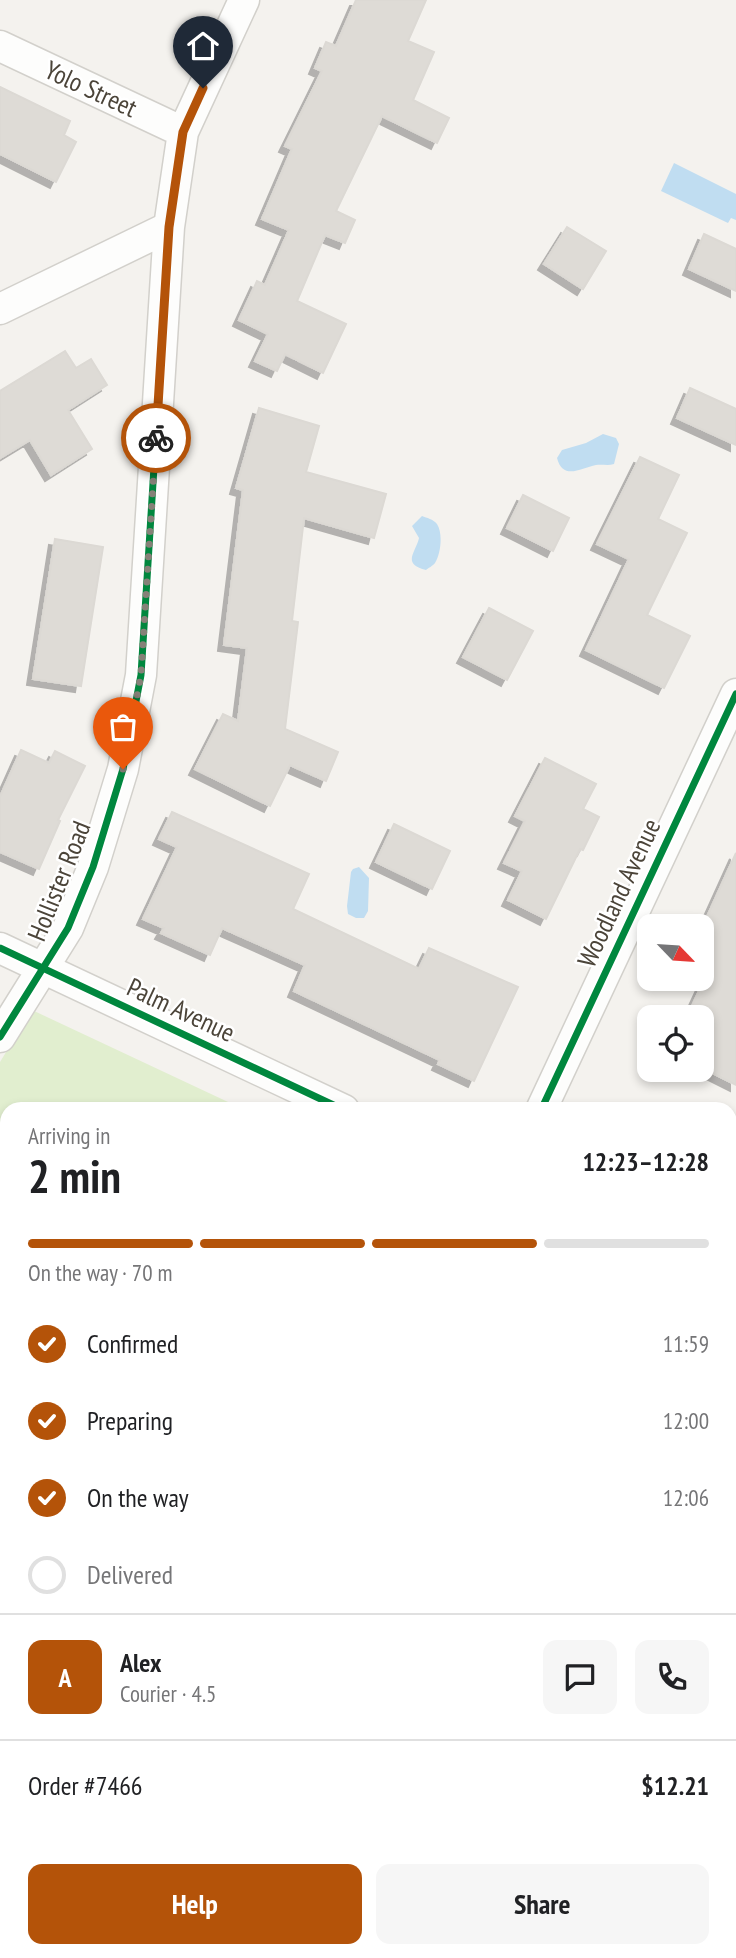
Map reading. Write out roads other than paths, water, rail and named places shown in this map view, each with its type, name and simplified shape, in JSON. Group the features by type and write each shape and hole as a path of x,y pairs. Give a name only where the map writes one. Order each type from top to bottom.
{"street":[{"name":"Hollister Road","path":"0,1037 68,929 93,867 123,769 141,675 169,227 183,132 244,0"},
{"name":"Yolo Street","path":"0,46 183,132"},
{"path":"0,309 169,227"},
{"name":"Woodland Avenue","path":"545,1102 736,694"},
{"name":"Palm Avenue","path":"0,948 327,1102"}],"water":[{"path":"674,163 736,194 736,220 731,218 728,223 661,191"},
{"path":"603,434 616,438 619,444 614,464 573,471 560,465 557,458 562,450 586,443"},
{"path":"422,516 437,524 441,538 437,559 426,570 412,561 419,538 412,526"},
{"path":"359,867 369,878 368,911 364,918 348,914 347,906 351,872"}]}
